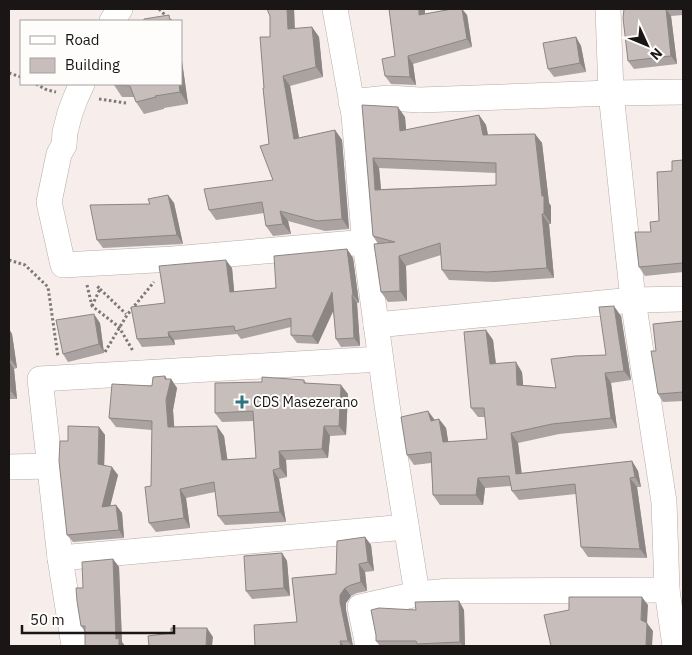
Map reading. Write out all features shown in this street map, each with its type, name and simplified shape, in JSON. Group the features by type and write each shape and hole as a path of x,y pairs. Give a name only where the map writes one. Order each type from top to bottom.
{"street":[{"path":"113,20 120,9"},
{"path":"335,9 354,115 366,242 380,359 417,594"},
{"path":"608,9 611,93 633,300 673,501 667,590 675,646"},
{"path":"82,85 70,113 64,145 59,154 50,202 63,265 173,259 366,242"},
{"path":"351,102 388,98 420,100 683,92"},
{"path":"376,325 633,300 683,298"},
{"path":"74,646 60,558 40,379 380,359"},
{"path":"9,467 50,466"},
{"path":"60,558 406,527"},
{"path":"368,646 360,607 417,594 450,591 667,590"}],"path":[{"path":"161,9 170,20"},
{"path":"104,353 127,315 173,259"},
{"path":"9,260 25,265 48,287 59,360 40,379"},
{"path":"63,265 82,272 88,287 92,306 119,327 146,373"},
{"path":"100,289 127,315"}],"building":[{"path":"267,9 287,9 288,29 312,27 316,67 283,76 294,139 335,130 342,219 317,221 280,211 283,224 266,226 262,202 209,210 204,189 273,180 260,146 269,144 260,37 270,37 270,16"},
{"path":"389,9 419,9 419,15 462,9 467,39 408,56 410,77 385,76 382,59 395,56"},
{"path":"624,9 666,9 671,56 628,61 623,18"},
{"path":"169,15 170,20 144,20"},
{"path":"576,37 580,63 548,69 543,43"},
{"path":"114,85 179,85 180,92 155,96 136,102 130,86"},
{"path":"362,105 398,107 400,131 479,115 483,135 535,134 542,196 544,196 544,214 542,214 547,268 487,272 442,270 440,243 399,256 400,291 381,292 374,244 395,242 373,236","holes":["373,158 496,163 496,185 375,190"]},
{"path":"683,160 683,263 639,267 635,232 651,232 650,222 659,221 657,172 672,171 672,161"},
{"path":"168,195 177,235 97,240 90,205 150,204 148,199"},
{"path":"347,249 353,295 354,338 336,339 332,292 312,336 291,335 291,318 235,331 234,326 168,332 169,337 137,339 131,307 165,303 159,266 226,260 230,292 276,288 274,256"},
{"path":"614,306 624,371 605,373 611,418 552,424 511,433 516,474 632,461 635,477 630,478 640,549 581,547 575,484 512,491 509,476 478,478 476,495 433,495 431,452 407,455 401,417 428,411 431,421 439,419 443,442 487,439 484,408 471,408 464,332 486,330 490,364 516,362 517,385 556,388 551,359 606,355 599,307"},
{"path":"94,314 99,344 63,354 56,320"},
{"path":"683,321 683,392 658,394 651,351 656,351 653,324"},
{"path":"9,344 11,360 9,360"},
{"path":"9,367 11,391 9,391"},
{"path":"165,376 165,379 171,379 166,400 168,427 217,426 222,460 256,458 253,411 215,413 215,383 262,382 262,377 304,380 304,383 341,385 339,426 324,426 322,449 279,451 280,468 273,470 280,512 218,516 214,482 180,489 184,518 149,523 145,487 151,486 152,421 109,418 112,384 152,386 153,377"},
{"path":"68,426 99,427 98,464 112,467 102,507 116,505 119,530 67,535 59,461 60,441 68,441"},
{"path":"365,537 368,562 359,564 361,582 345,588 340,595 348,641 340,641 341,646 255,646 254,625 297,622 292,578 336,574 337,541"},
{"path":"282,553 284,588 246,591 244,556"},
{"path":"113,559 116,639 119,638 119,646 85,646 85,626 81,626 76,588 83,588 82,562"},
{"path":"569,597 642,597 641,620 647,623 646,646 551,646 544,615 569,610"},
{"path":"459,601 460,642 417,644 416,641 376,641 371,610 379,608 416,610 415,602"},
{"path":"171,628 207,628 206,646 149,646 148,636 171,633"}],"place":[{"name":"CDS Masezerano","path":"242,402"}]}
